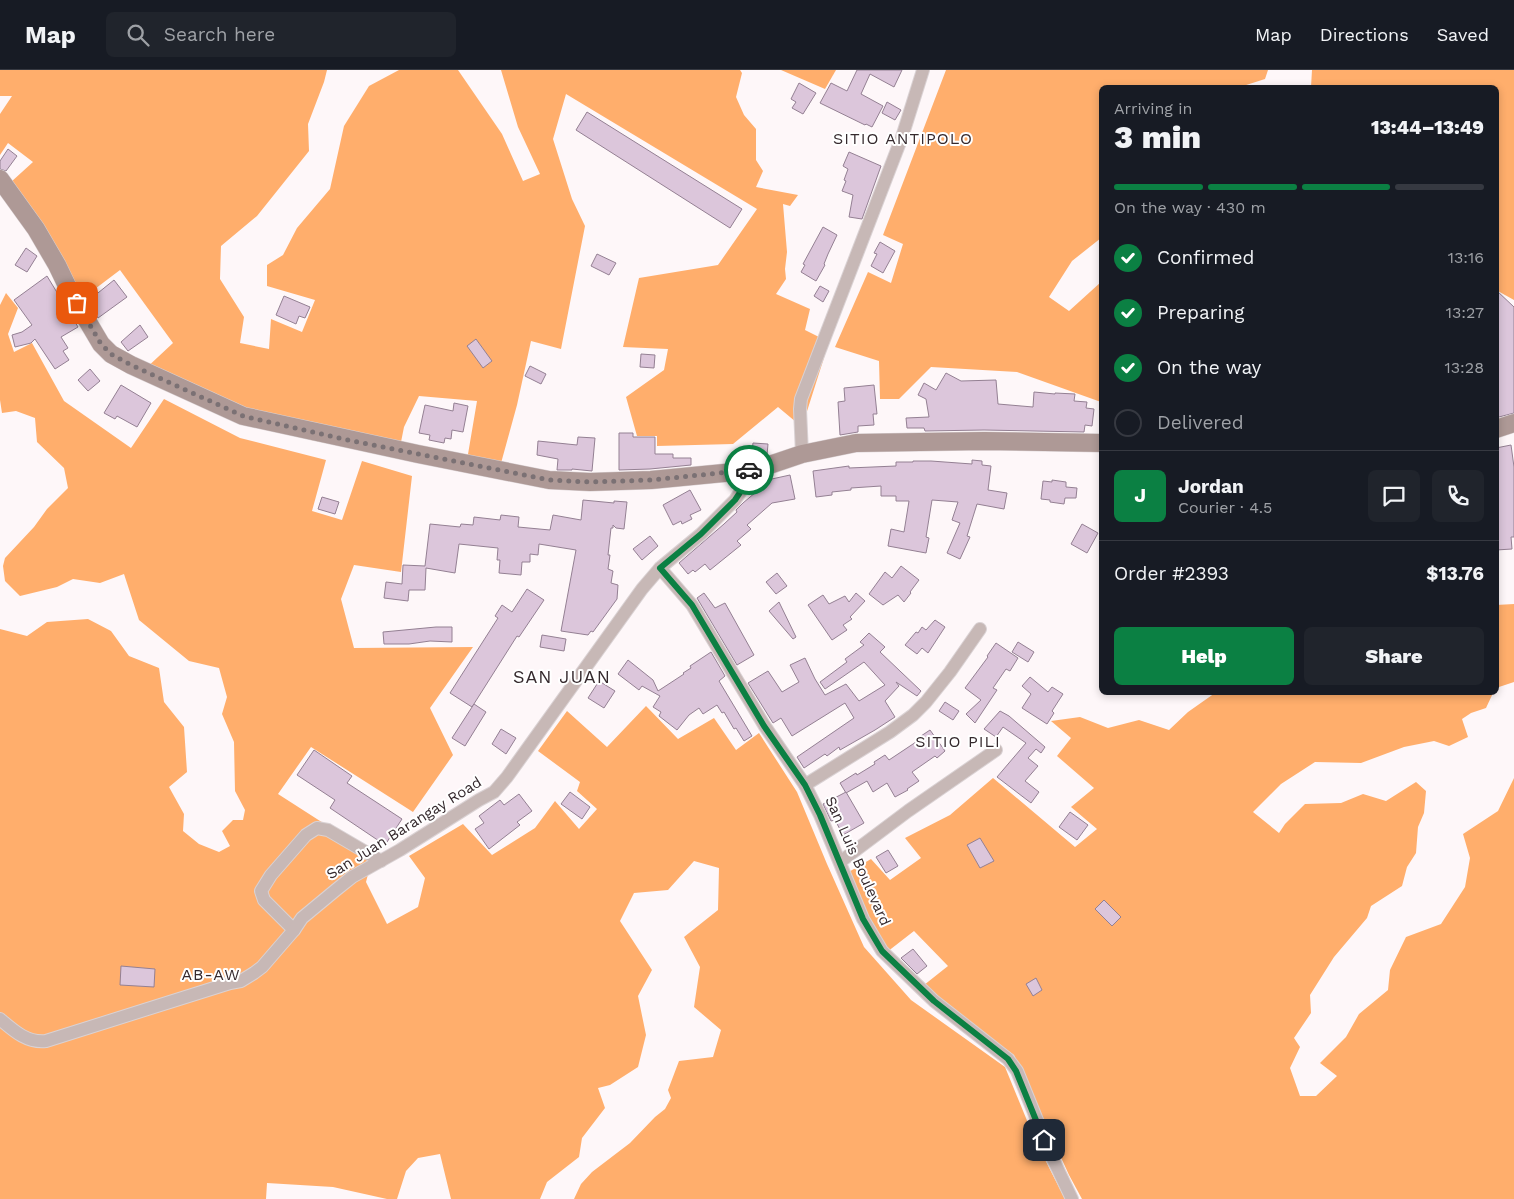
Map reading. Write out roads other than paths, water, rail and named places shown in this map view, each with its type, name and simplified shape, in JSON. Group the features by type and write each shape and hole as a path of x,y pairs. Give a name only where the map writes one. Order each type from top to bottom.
{"street":[{"path":"802,454 801,399 902,137 923,70"},
{"path":"0,179 36,229 101,344 111,354 243,416 549,480 590,482 651,480 755,470 802,454 856,443 984,440 1099,443"},
{"path":"1499,428 1514,423"},
{"name":"San Juan Barangay Road","path":"0,1019 18,1034 38,1042 46,1041 241,981 254,973 262,967 302,918 320,901 352,878 494,792 507,777 642,589 660,568 701,534 735,500 755,470"},
{"name":"San Luis Boulevard","path":"660,568 692,605 764,726 805,785 820,815 863,919 882,951 934,1001 1008,1059 1016,1071 1072,1199"},
{"path":"805,785 890,732 912,715 926,702 980,630"},
{"path":"840,862 908,811 996,750"},
{"path":"294,930 264,900 260,892 271,875 306,835 317,828 328,830 381,861"}],"district":[{"name":"SITIO ANTIPOLO","path":"903,138"},
{"name":"SAN JUAN","path":"562,676"},
{"name":"SITIO PILI","path":"958,741"},
{"name":"AB-AW","path":"211,974"}]}
